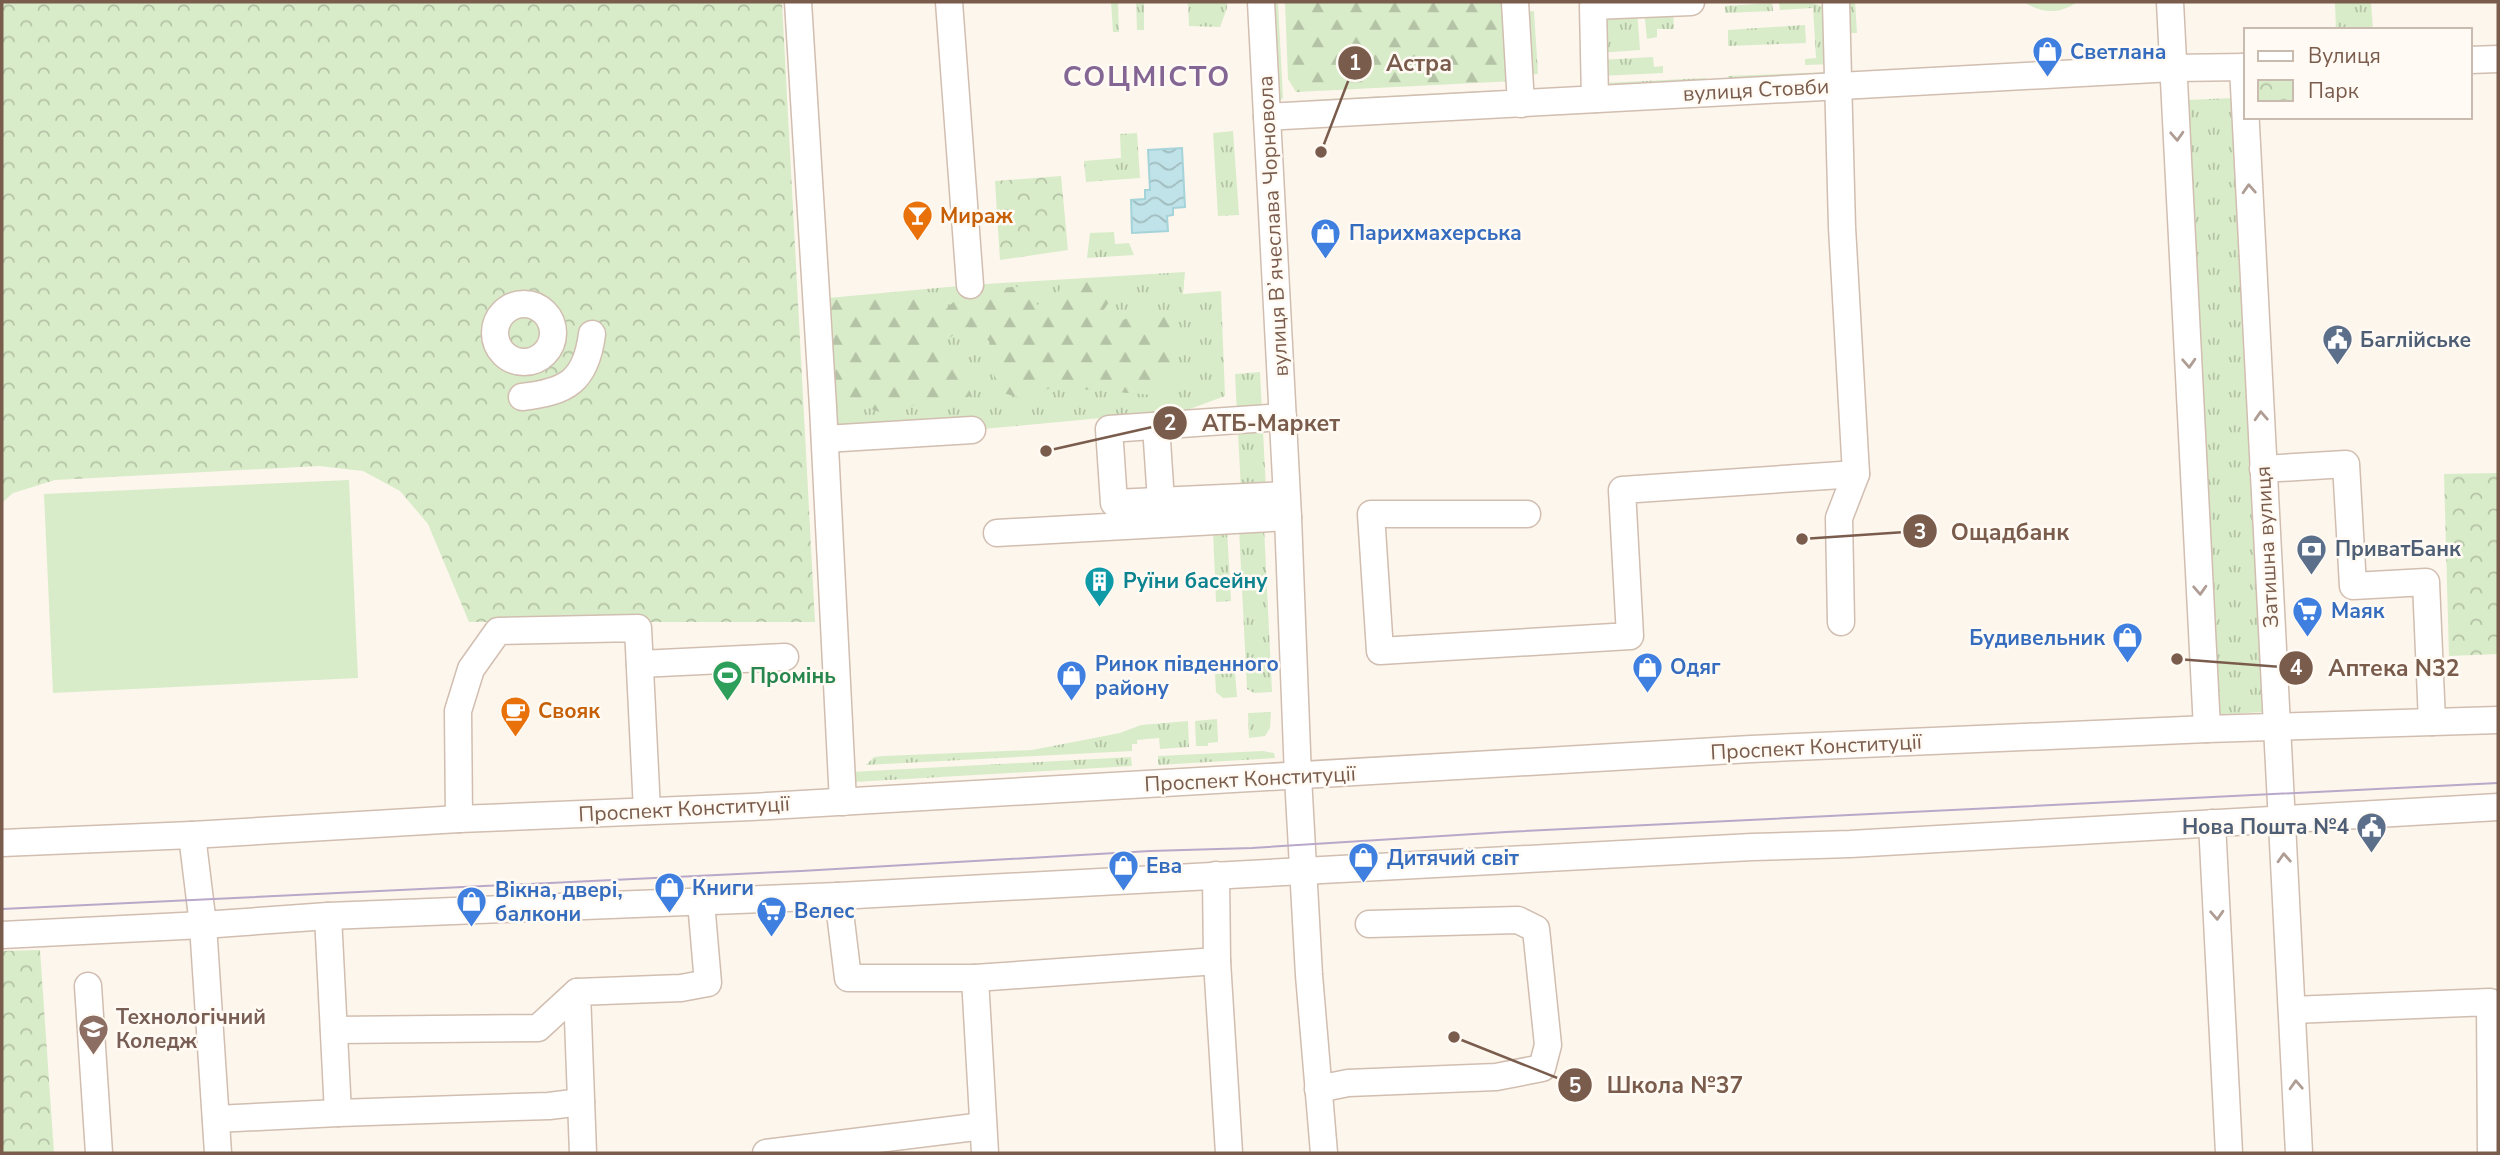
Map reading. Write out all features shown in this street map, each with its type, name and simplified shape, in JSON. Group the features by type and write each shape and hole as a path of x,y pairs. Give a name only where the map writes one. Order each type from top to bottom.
{"street":[{"path":"798,2 825,439 843,802"},
{"path":"949,2 970,285"},
{"name":"вулиця Вʼячеслава Чорновола","path":"1261,2 1283,417 1298,777 1305,870"},
{"path":"1515,2 1521,104"},
{"path":"1595,99 1593,6 1691,2"},
{"path":"1836,2 1842,227 1856,474 1839,518 1841,622"},
{"path":"2170,2 2207,729"},
{"path":"2472,60 2498,59"},
{"name":"вулиця Стовби","path":"1267,117 1840,85 2174,68 2244,67"},
{"name":"Затишна вулиця","path":"2246,119 2299,1153"},
{"path":"522,397 556,392 569,383 581,371 587,359 592,334"},
{"path":"1283,417 1109,429 1114,503 1161,501 1287,506"},
{"path":"1156,426 1161,501"},
{"path":"825,439 972,430"},
{"path":"2263,469 2346,464 2353,586 2426,582 2432,722"},
{"path":"1527,514 1371,514 1380,651 1630,636 1622,490 1856,474"},
{"path":"997,533 1287,506"},
{"path":"459,819 458,711 471,668 498,631 638,628 647,811"},
{"path":"640,664 785,657"},
{"name":"Проспект Конституції","path":"2,843 843,802 1751,749 2207,729 2277,729 2498,720"},
{"path":"2,935 328,916 838,896 1850,844 2498,807"},
{"path":"2212,823 2229,1153"},
{"path":"192,835 204,925 218,1153"},
{"path":"1305,870 1309,975 1324,1153"},
{"path":"1216,875 1217,961 1229,1153"},
{"path":"838,896 848,978 975,978 1217,961"},
{"path":"334,1030 538,1028 577,992 681,988 708,983 701,902"},
{"path":"328,916 338,1112"},
{"path":"1318,1089 1356,1083 1496,1077 1542,1068 1548,1045 1536,929 1518,920 1369,924"},
{"path":"975,978 985,1153"},
{"path":"88,986 99,1153"},
{"path":"577,992 583,1153"},
{"path":"2292,1010 2494,1001 2491,1153"},
{"path":"216,1119 338,1112 449,1111 581,1102"},
{"path":"765,1153 983,1126"}],"green space":[{"path":"2,2 782,2 815,622 469,622 428,524 400,491 363,471 319,466 55,480 13,493 2,503"},
{"path":"1111,2 1136,2 1118,3 1119,32 1113,32"},
{"path":"1136,2 1144,2 1144,30 1137,30"},
{"path":"1188,2 1227,2 1220,27 1189,26"},
{"path":"1269,2 1278,2 1283,98 1277,103"},
{"path":"1285,2 1511,2 1515,81 1296,92 1288,79"},
{"path":"1809,2 1825,7 1833,64 1805,65 1805,59 1816,58 1813,8 1780,10 1779,3"},
{"path":"1841,2 1855,2 1857,33 1843,33"},
{"path":"2024,2 2077,2 2064,9 2050,11"},
{"path":"2371,2 2373,28 2336,28 2335,3"},
{"path":"1772,3 1773,11 1725,13 1725,6"},
{"path":"1673,8 1674,29 1657,29 1657,37 1647,39 1644,10"},
{"path":"1637,10 1640,50 1599,53 1600,19"},
{"path":"1534,11 1538,74 1524,75 1521,12"},
{"path":"1805,25 1806,43 1728,46 1728,30"},
{"path":"1653,57 1654,67 1663,66 1663,73 1600,76 1600,60"},
{"path":"1830,72 1825,78 1728,83 1728,76"},
{"path":"1706,78 1707,84 1614,89 1605,83"},
{"path":"1502,90 1503,96 1310,106 1309,100"},
{"path":"2233,98 2263,712 2216,715 2186,100"},
{"path":"1233,131 1239,215 1218,216 1213,133"},
{"path":"1137,133 1140,178 1086,182 1084,161 1121,158 1120,134"},
{"path":"1061,176 1068,250 1000,260 995,181"},
{"path":"1114,232 1115,244 1129,243 1134,255 1087,258 1090,233"},
{"path":"1185,272 1183,294 1221,291 1225,396 1187,410 972,430 825,439 817,299 970,285"},
{"path":"1101,279 1117,290 1103,311 1112,324 1144,312 1170,318 1177,376 1153,395 1054,387 1021,398 996,391 989,341 967,327 946,340 938,353 963,374 971,395 957,404 924,402 885,414 860,405 823,407 817,299 921,297 940,314 960,298 981,291 1030,286 1036,305 1053,301 1064,282"},
{"path":"1260,372 1267,509 1242,510 1235,374"},
{"path":"2498,473 2498,654 2449,656 2444,474"},
{"path":"349,480 358,678 53,693 44,494"},
{"path":"1264,527 1272,692 1254,693 1247,689 1239,528"},
{"path":"1227,529 1231,601 1216,602 1213,530"},
{"path":"1235,673 1237,697 1223,698 1216,692 1215,674"},
{"path":"1271,712 1270,728 1265,736 1249,738 1248,713"},
{"path":"1217,719 1218,742 1208,743 1208,746 1196,746 1195,721"},
{"path":"1188,721 1189,747 1160,749 1159,738 1137,740 1137,744 1132,744 1132,751 866,765 874,757 884,756 1032,750 1120,733 1141,725"},
{"path":"1263,751 1274,753 1275,758 1158,765 1158,756"},
{"path":"1131,757 1132,766 854,782 850,772"},
{"path":"40,950 54,1153 2,1153 2,951"}],"water":[{"path":"1182,148 1185,207 1173,208 1173,215 1167,216 1168,231 1132,233 1131,200 1145,199 1145,190 1150,190 1148,150"}],"tram line":[{"path":"2,909 801,871 1506,832 2498,783"}],"place":[{"name":"Светлана","path":"2047,79"},
{"name":"Астра","path":"1321,152"},
{"name":"Мираж","path":"917,243"},
{"name":"Парихмахерська","path":"1326,260"},
{"name":"Баглійське","path":"2337,367"},
{"name":"АТБ-Маркет","path":"1046,451"},
{"name":"Ощадбанк","path":"1802,539"},
{"name":"ПриватБанк","path":"2312,576"},
{"name":"Руїни басейну","path":"1100,608"},
{"name":"Маяк","path":"2308,638"},
{"name":"Аптека N32","path":"2177,659"},
{"name":"Будивельник","path":"2128,665"},
{"name":"Одяг","path":"1647,694"},
{"name":"Промінь","path":"727,703"},
{"name":"Ринок південного району","path":"1072,703"},
{"name":"Свояк","path":"515,738"},
{"name":"Нова Пошта №4","path":"2372,854"},
{"name":"Дитячий світ","path":"1364,885"},
{"name":"Ева","path":"1123,893"},
{"name":"Книги","path":"669,915"},
{"name":"Вікна, двері, балкони","path":"472,929"},
{"name":"Велес","path":"771,938"},
{"name":"Школа №37","path":"1454,1037"},
{"name":"Технологічний Коледж","path":"93,1056"}],"district":[{"name":"СОЦМІСТО","path":"1147,77"}]}
